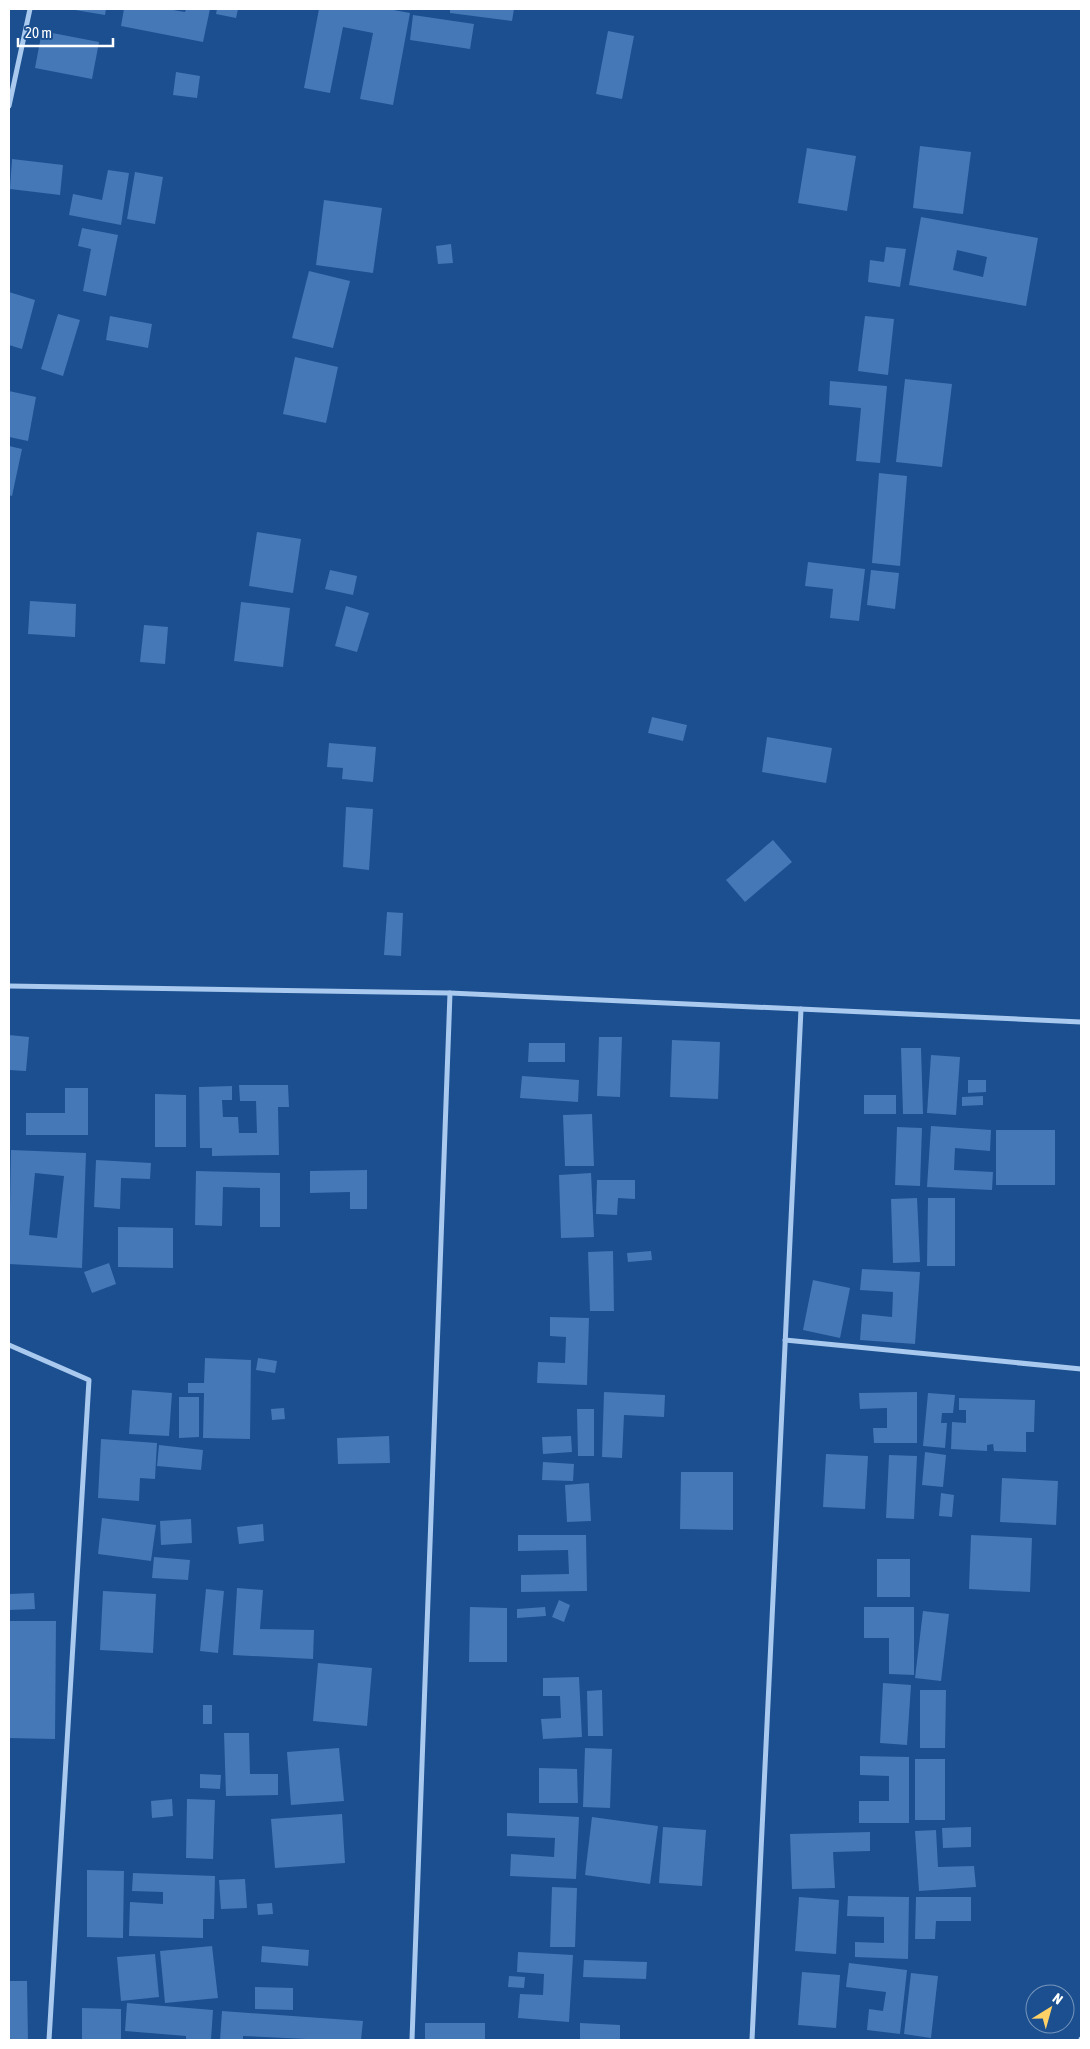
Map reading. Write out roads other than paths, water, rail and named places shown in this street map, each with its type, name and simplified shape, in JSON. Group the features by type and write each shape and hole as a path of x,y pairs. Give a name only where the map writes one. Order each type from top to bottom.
{"street":[{"path":"9,106 30,9"},
{"path":"9,986 450,993 1081,1022"},
{"path":"412,2040 450,993"},
{"path":"752,2040 801,1009"},
{"path":"785,1340 1081,1369"},
{"path":"9,1345 89,1380 49,2040"}]}
